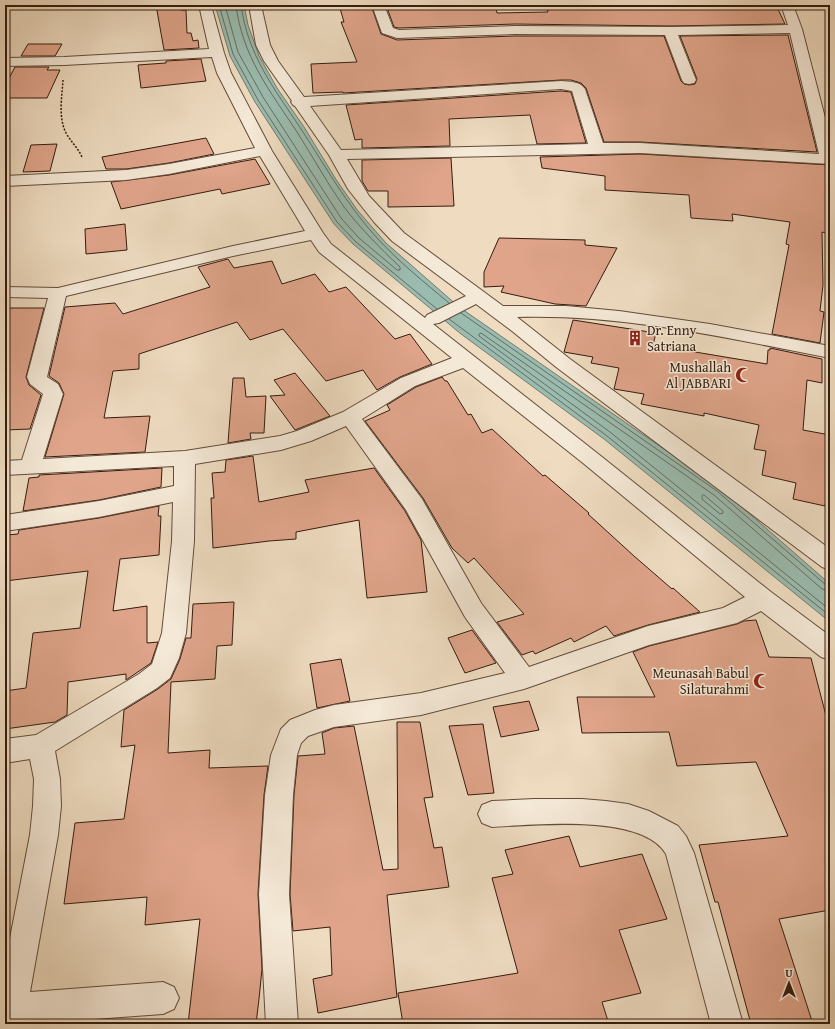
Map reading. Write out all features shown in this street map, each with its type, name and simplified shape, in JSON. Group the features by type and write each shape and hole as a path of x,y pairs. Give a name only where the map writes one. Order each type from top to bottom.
{"street":[{"path":"205,5 217,53 224,73 264,151 325,248 422,323 465,360 590,458 763,599 830,650"},
{"path":"255,5 263,45 271,61 380,220 398,237 563,363 827,551"},
{"path":"378,5 387,30 397,34 515,30 670,31 796,29"},
{"path":"336,155 597,148 669,150 829,159 796,29 786,5"},
{"path":"670,31 689,80"},
{"path":"5,62 64,61 217,53"},
{"path":"298,102 561,85 572,86 578,89 597,148"},
{"path":"815,103 830,104"},
{"path":"5,181 126,175 169,169 264,151"},
{"path":"5,292 58,293 233,251 315,234"},
{"path":"30,466 53,394 51,388 37,380 37,376 58,293"},
{"path":"433,319 469,301"},
{"path":"498,312 551,311 589,313 709,329 830,352"},
{"path":"5,468 185,458 281,443 304,436 350,417 408,382 465,360"},
{"path":"350,417 414,505 473,610 524,679"},
{"path":"5,750 41,746 106,708 148,681 160,671 167,658 174,633 183,541 185,458"},
{"path":"5,523 99,509 185,492"},
{"path":"282,1024 274,894 279,795 284,755 290,737 299,728 315,721 334,716 421,704 524,679 648,636 729,616 763,599"},
{"path":"41,746 48,779 44,835 10,1016 162,998"},
{"path":"492,814 563,811 622,816 649,824 667,834 674,842 680,853 726,1024"}],"path":[{"path":"64,61 61,102 63,120 65,130 78,148 82,159 83,178"}],"water":[{"path":"215,5 244,5 248,25 259,56 277,88 358,211 386,243 459,307 720,488 830,584 830,622 604,439 461,334 353,244 334,224 255,102 230,56"}],"building":[{"path":"156,5 181,5 181,10 186,10 187,33 191,33 193,41 198,40 199,48 164,50"},
{"path":"339,5 371,5 381,34 397,40 515,36 664,36 681,81 684,84 689,85 695,84 697,79 680,36 788,35 817,152 640,142 604,142 586,88 581,83 571,80 343,93 313,93 311,64 357,62 341,22 344,22"},
{"path":"386,5 495,5 497,13 548,12 546,5 637,5 638,9 700,9 699,5 776,5 785,24 670,26 515,24 399,28 394,27"},
{"path":"28,44 62,44 55,56 21,56"},
{"path":"201,59 206,81 141,88 138,65 166,63 166,61"},
{"path":"15,67 49,67 47,70 60,70 47,98 5,98 5,86"},
{"path":"561,91 571,92 586,143 537,144 530,115 449,119 450,146 362,148 362,139 355,140 346,105"},
{"path":"206,138 214,154 169,163 126,169 106,169 102,157"},
{"path":"57,144 50,171 23,172 31,145"},
{"path":"640,154 830,165 830,234 822,232 823,285 820,311 824,312 820,343 772,334 789,245 786,244 790,222 732,214 733,221 691,218 689,195 605,190 605,176 542,168 540,157"},
{"path":"451,158 454,206 388,207 388,191 368,191 362,181 362,160"},
{"path":"255,159 270,184 222,194 220,189 121,209 111,182 169,175"},
{"path":"125,224 127,250 86,254 85,229"},
{"path":"499,238 585,240 585,245 617,248 586,306 555,304 501,292 504,286 484,287 484,272"},
{"path":"228,259 234,268 272,261 282,284 315,274 329,292 346,287 395,339 410,334 432,364 400,377 377,390 363,370 326,381 283,329 250,340 237,322 139,354 139,369 113,371 104,418 150,416 145,452 45,457 64,394 59,383 49,376 65,307 115,303 123,314 210,287 198,267"},
{"path":"5,308 44,308 26,377 29,385 41,395 30,429 5,430"},
{"path":"573,320 656,333 653,345 767,364 768,350 770,350 770,348 822,359 822,383 807,380 803,430 830,435 830,472 825,506 793,499 796,483 762,475 766,451 754,449 759,425 704,413 704,416 641,404 644,394 614,389 619,368 591,363 593,357 564,352"},
{"path":"295,373 330,416 295,430 270,396 285,395 274,380"},
{"path":"442,377 445,381 447,381 468,415 471,414 482,433 492,429 543,476 545,475 589,513 588,514 634,556 700,612 648,625 614,636 606,626 574,642 571,638 535,654 533,651 522,655 497,622 524,614 474,558 468,563 452,548 423,498 365,421 390,410 387,405 416,387"},
{"path":"233,378 244,378 246,397 266,396 264,433 250,433 251,439 228,443"},
{"path":"253,456 259,502 309,492 305,480 374,468 405,511 421,540 427,592 367,598 359,520 296,532 296,539 213,548 211,498 214,498 212,473 225,472 226,460"},
{"path":"162,468 161,487 99,500 23,511 29,478 39,477 39,475"},
{"path":"159,506 158,516 161,516 159,555 120,559 113,611 147,606 147,643 158,642 151,663 126,680 126,674 68,682 67,715 55,722 5,729 5,691 26,688 33,633 80,628 88,571 5,581 5,548 7,535 18,534 19,530 99,518"},
{"path":"234,602 232,645 217,646 215,679 171,682 168,753 210,750 209,768 268,766 264,795 258,894 262,969 259,999 256,1024 188,1024 200,919 145,925 147,897 64,904 75,823 124,819 135,745 121,747 124,710 171,679 180,659 186,638 191,638 193,604"},
{"path":"756,620 769,657 811,658 830,731 830,910 779,919 813,1024 751,1024 718,902 715,902 699,845 788,836 756,762 677,766 669,732 582,733 577,697 655,697 633,652 649,646 744,621"},
{"path":"472,630 496,663 465,673 448,638"},
{"path":"341,659 350,701 317,708 310,664"},
{"path":"529,701 539,730 501,737 493,707"},
{"path":"397,722 420,722 433,797 424,798 434,848 442,847 449,887 387,895 397,997 318,1013 313,979 332,975 330,927 293,931 290,894 294,795 298,756 325,754 322,733 334,728 354,726 383,870 398,869"},
{"path":"483,724 494,793 468,795 449,726"},
{"path":"569,836 580,867 642,854 667,919 619,930 641,993 602,1002 609,1024 403,1024 398,993 518,973 492,878 513,874 505,850"}],"place":[{"name":"Dr. Enny Satriana","path":"635,338"},
{"name":"Mushallah Al JABBARI","path":"743,375"},
{"name":"Meunasah Babul Silaturahmi","path":"761,681"}]}
